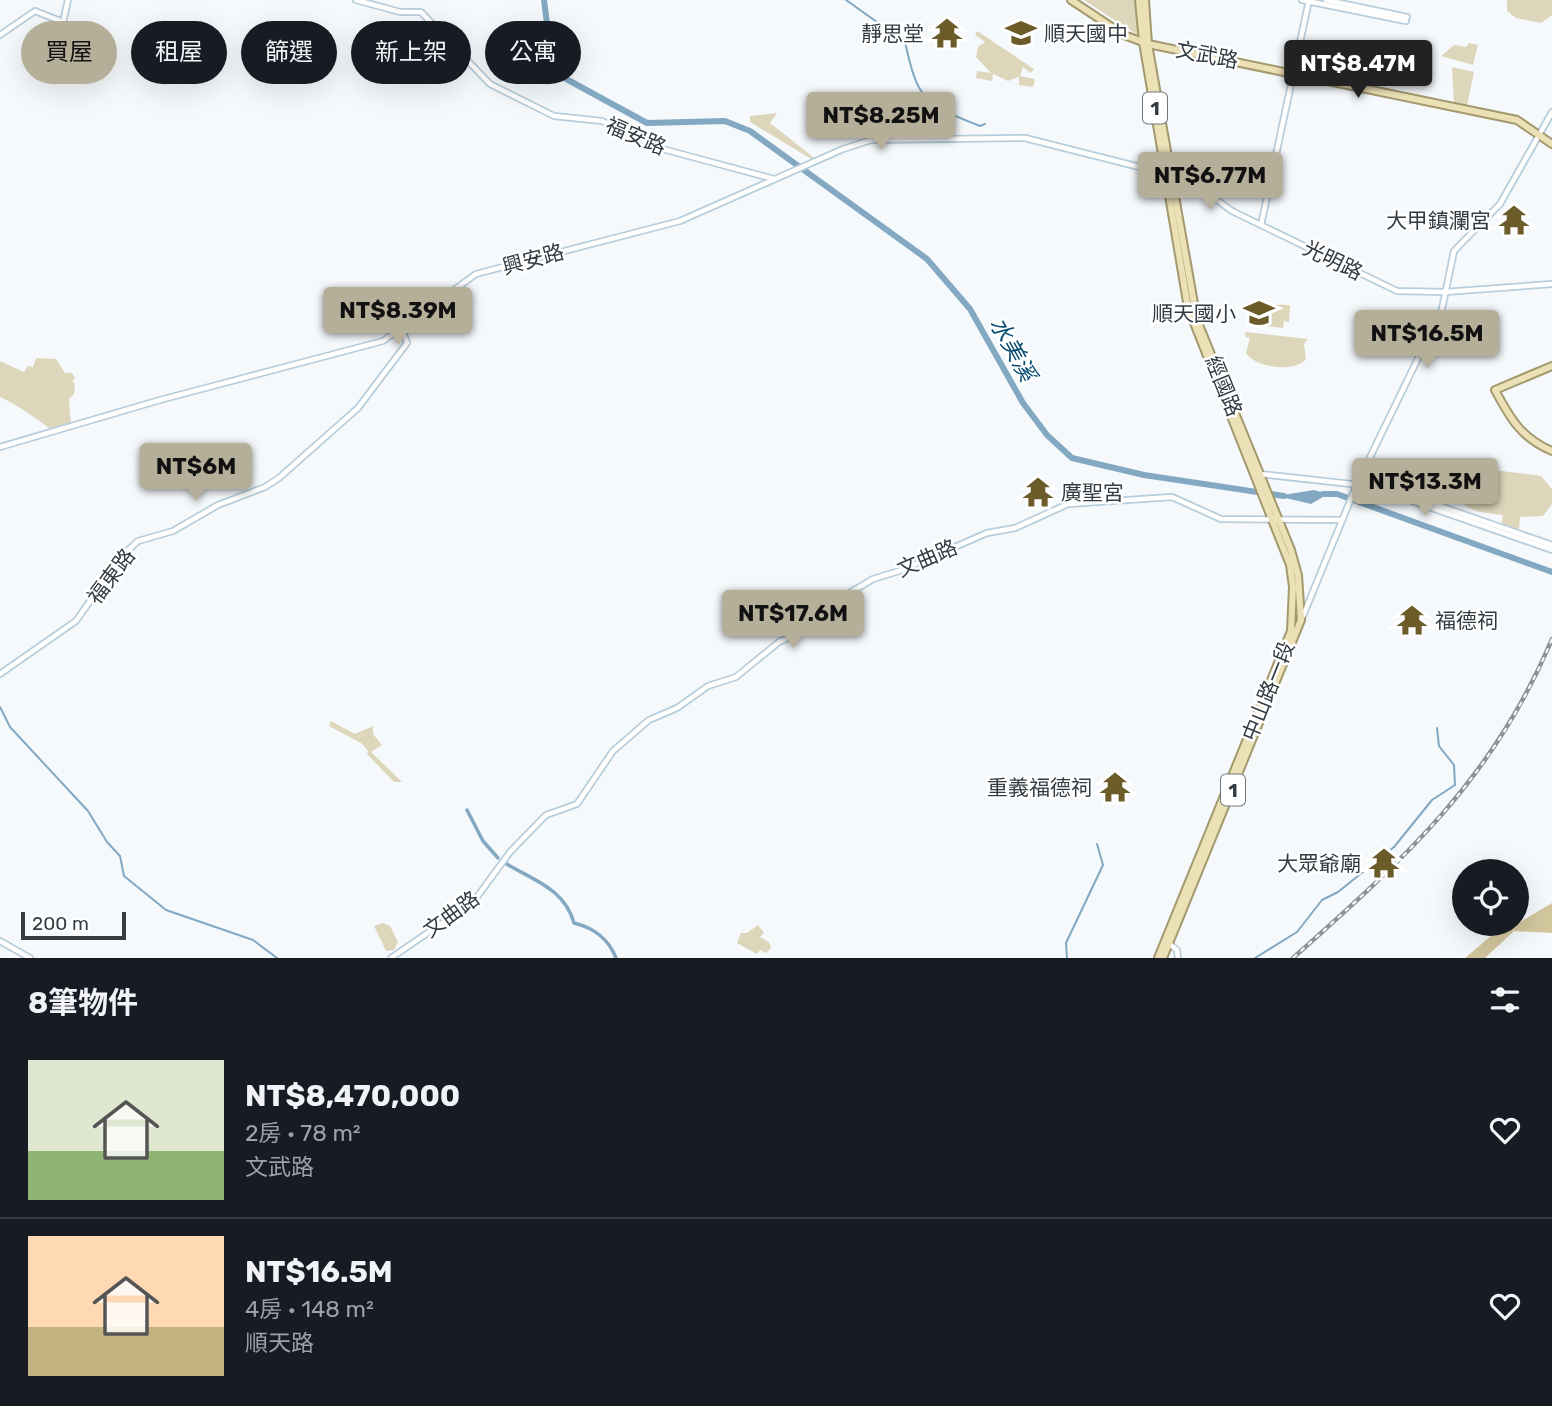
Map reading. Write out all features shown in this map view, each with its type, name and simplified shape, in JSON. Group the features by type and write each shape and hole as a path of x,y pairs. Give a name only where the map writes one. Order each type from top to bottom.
{"main road":[{"name":"文武路","path":"1071,0 1124,34 1146,43 1517,120 1552,145"},
{"name":"經國路","path":"1139,0 1168,174 1197,320 1259,478"},
{"name":"經國路","path":"1145,0 1146,43"},
{"path":"1552,366 1495,390 1513,424 1536,444 1552,450"},
{"name":"1","path":"1259,478 1298,575 1301,620"},
{"name":"1","path":"1275,520 1292,576 1292,631"},
{"name":"中山路一段","path":"1160,958 1301,620"},
{"name":"中山路一段","path":"1168,942 1292,631"}],"street":[{"path":"0,35 34,11 63,22 68,0"},
{"name":"福安路","path":"356,0 400,12 421,12 490,85 554,116 602,121 659,149 775,179"},
{"path":"1261,225 1307,0 1407,19 1326,0"},
{"path":"1356,486 1442,309 1454,251 1500,204 1541,136 1552,112"},
{"name":"興安路","path":"0,447 160,400 383,341 476,274 680,221 859,143 883,138 1025,138 1168,174"},
{"name":"福安路","path":"759,173 768,181"},
{"name":"光明路","path":"1168,174 1191,181 1228,208 1398,291 1445,292 1552,284"},
{"name":"福東路","path":"0,674 76,621 134,544 173,531 228,500 265,486 337,428 358,408 402,351 407,343 402,329"},
{"path":"1259,478 1356,486 1419,502 1552,548"},
{"name":"中山路一段","path":"1292,631 1301,620 1356,486"},
{"name":"文曲路","path":"391,958 474,901 509,852 550,812 577,804 613,751 649,720 677,708 708,686 736,677 779,642 799,633 851,592 873,579 902,570 987,533 1015,528 1068,505 1172,497 1221,519 1343,517"},
{"path":"1419,502 1429,503 1552,548"},
{"path":"0,941 30,958"},
{"path":"1168,942 1177,950 1178,958"}],"shaded area":[{"path":"1084,0 1137,0 1141,34 1136,34"},
{"path":"1507,0 1552,0 1552,15 1541,23 1516,18 1507,11"},
{"path":"977,31 1034,69 1031,73 1023,67 1020,76 1035,79 1033,87 1019,85 1019,77 1008,81 993,74 992,81 976,78 977,71 991,73 976,57 978,47 985,42 975,35"},
{"path":"1469,43 1478,45 1473,65 1441,56 1454,45 1466,47"},
{"path":"1452,67 1474,72 1467,106 1454,104"},
{"path":"777,113 770,123 813,157 813,160 750,122 750,116"},
{"path":"1251,304 1290,305 1289,322 1284,321 1283,328 1250,324"},
{"path":"1246,332 1308,339 1304,344 1306,359 1285,367 1258,362 1246,353 1250,338 1245,337"},
{"path":"36,358 56,359 65,373 72,373 75,378 72,382 75,383 74,394 69,399 71,425 50,429 0,397 0,361 24,372 28,366 33,367"},
{"path":"1470,467 1541,476 1552,489 1552,504 1543,516 1520,517 1519,531 1501,525 1503,515 1472,510 1458,495 1457,486"},
{"path":"331,721 355,734 373,726 373,734 382,745 371,752 402,782 394,782 367,754 368,751 361,743 329,726"},
{"path":"1552,903 1552,933 1529,932 1529,917"},
{"path":"383,923 390,926 398,942 394,950 386,951 374,926"},
{"path":"758,925 764,933 760,937 769,942 771,948 766,953 760,950 757,954 737,943 741,933 747,933"},
{"path":"1491,936 1509,936 1485,958 1465,958"}],"water":[{"path":"1314,490 1328,494 1311,504 1277,496"}],"waterway":[{"name":"水美溪","path":"544,0 552,64 557,74 647,123 725,121 750,131 927,259 970,309 1023,403 1047,435 1072,458 1144,475 1284,496"},
{"path":"846,0 905,42 914,77 926,98 946,112 980,126 985,124"},
{"name":"水美溪","path":"1323,494 1337,494 1552,572"},
{"path":"0,707 10,727 88,811 107,842 120,856 124,876 166,910 253,940 277,958"},
{"path":"1255,958 1297,932 1322,900 1338,892 1394,847 1432,800 1455,785 1454,765 1439,746 1437,728"},
{"path":"467,810 483,841 498,858"},
{"path":"1067,958 1066,943 1103,865 1097,844"},
{"path":"502,861 554,893 563,901 574,923 600,935 616,958"}],"railway":[{"path":"1293,958 1408,851 1473,776 1528,689 1552,639"}],"place":[{"name":"靜思堂","path":"947,33"},
{"name":"順天國中","path":"1021,33"},
{"name":"大甲鎮瀾宮","path":"1514,220"},
{"name":"順天國小","path":"1259,313"},
{"name":"廣聖宮","path":"1038,492"},
{"name":"福德祠","path":"1412,620"},
{"name":"重義福德祠","path":"1115,787"},
{"name":"大眾爺廟","path":"1384,863"}]}
